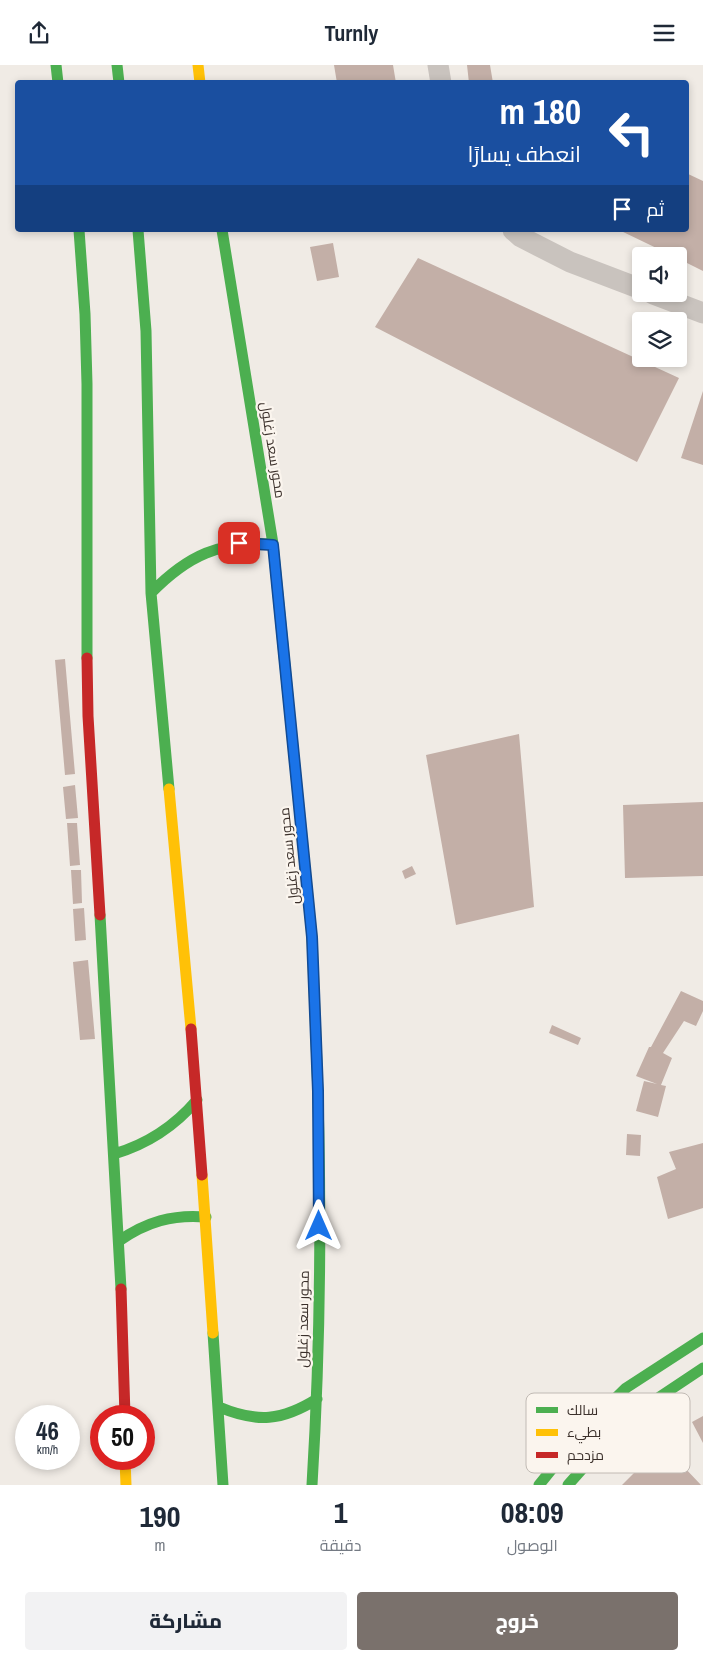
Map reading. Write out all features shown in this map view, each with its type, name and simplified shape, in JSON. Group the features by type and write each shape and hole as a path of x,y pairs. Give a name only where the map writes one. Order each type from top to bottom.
{"main road":[{"path":"56,65 58,80"},
{"path":"117,65 119,80"},
{"path":"198,65 200,80"},
{"path":"79,232 85,314 87,385 86,622 88,716 119,1241 125,1405"},
{"path":"138,232 146,331 151,593 197,1100 223,1485"},
{"name":"محور سعد زغلول","path":"222,232 273,545 312,946 318,1100 317,1399 312,1485"},
{"path":"151,593 175,569 205,552 239,543 273,545"},
{"path":"114,1154 131,1150 161,1135 174,1125 197,1100"},
{"path":"119,1241 131,1232 159,1219 190,1215 206,1217"},
{"path":"621,1393 703,1338"},
{"path":"666,1393 703,1368"},
{"path":"219,1407 246,1417 276,1418 305,1408 317,1399"},
{"path":"126,1470 126,1485"},
{"path":"540,1485 548,1473"},
{"path":"568,1485 579,1473"}],"street":[{"path":"438,65 440,80"},
{"path":"515,232 521,237 570,262 632,286"},
{"path":"674,302 703,313"}],"building":[{"path":"334,65 393,65 396,80 336,80"},
{"path":"467,65 490,65 492,80 469,80"},
{"path":"689,174 703,181 703,271 687,263 687,247 654,247 623,232 689,232"},
{"path":"333,243 339,277 317,281 310,247"},
{"path":"418,258 632,356 632,367 655,367 679,378 637,462 375,327"},
{"path":"703,391 703,465 681,458"},
{"path":"65,659 75,774 65,775 55,660"},
{"path":"519,734 534,907 456,925 426,755"},
{"path":"75,785 78,818 66,819 63,787"},
{"path":"703,802 703,876 625,878 623,805"},
{"path":"67,823 77,823 80,865 70,866"},
{"path":"412,866 416,874 405,879 402,871"},
{"path":"71,870 81,870 82,903 73,904"},
{"path":"84,908 86,940 75,941 73,909"},
{"path":"88,960 95,1039 80,1040 73,962"},
{"path":"681,991 703,1001 703,1011 696,1026 684,1021 663,1053 672,1058 661,1085 666,1086 658,1117 636,1111 644,1081 657,1084 636,1076 649,1047 651,1047"},
{"path":"552,1025 581,1038 578,1045 549,1033"},
{"path":"627,1134 641,1135 640,1156 626,1155"},
{"path":"703,1143 703,1208 668,1219 657,1177 676,1169 669,1152"},
{"path":"703,1416 703,1443 692,1422"},
{"path":"634,1473 690,1473 701,1485 622,1485"}],"traffic: fast":[{"path":"56,65 58,80"},
{"path":"117,65 119,80"},
{"path":"79,232 85,314 87,384 87,658"},
{"path":"138,232 146,331 151,593 169,789"},
{"path":"222,232 273,544 288,696"},
{"path":"151,593 178,569 206,553 237,545 273,544"},
{"path":"100,915 121,1289"},
{"path":"312,1485 320,1262 316,1039"},
{"path":"114,1154 149,1140 160,1133 197,1100"},
{"path":"119,1241 139,1229 160,1221 182,1217 206,1217"},
{"path":"213,1333 223,1485"},
{"path":"621,1393 703,1338"},
{"path":"666,1393 703,1368"},
{"path":"219,1407 245,1416 269,1417 292,1412 317,1399"},
{"path":"539,1485 549,1473"},
{"path":"568,1485 579,1473"}],"traffic: slow":[{"path":"198,65 200,80"},
{"path":"288,696 312,937 316,1039"},
{"path":"169,789 191,1029"},
{"path":"202,1175 213,1333"},
{"path":"125,1470 126,1485"}],"traffic: jam":[{"path":"87,658 88,716 100,915"},
{"path":"191,1029 202,1175"},
{"path":"121,1289 125,1405"}],"route":[{"path":"239,543 273,545 312,937 318,1091 319,1226"}]}
